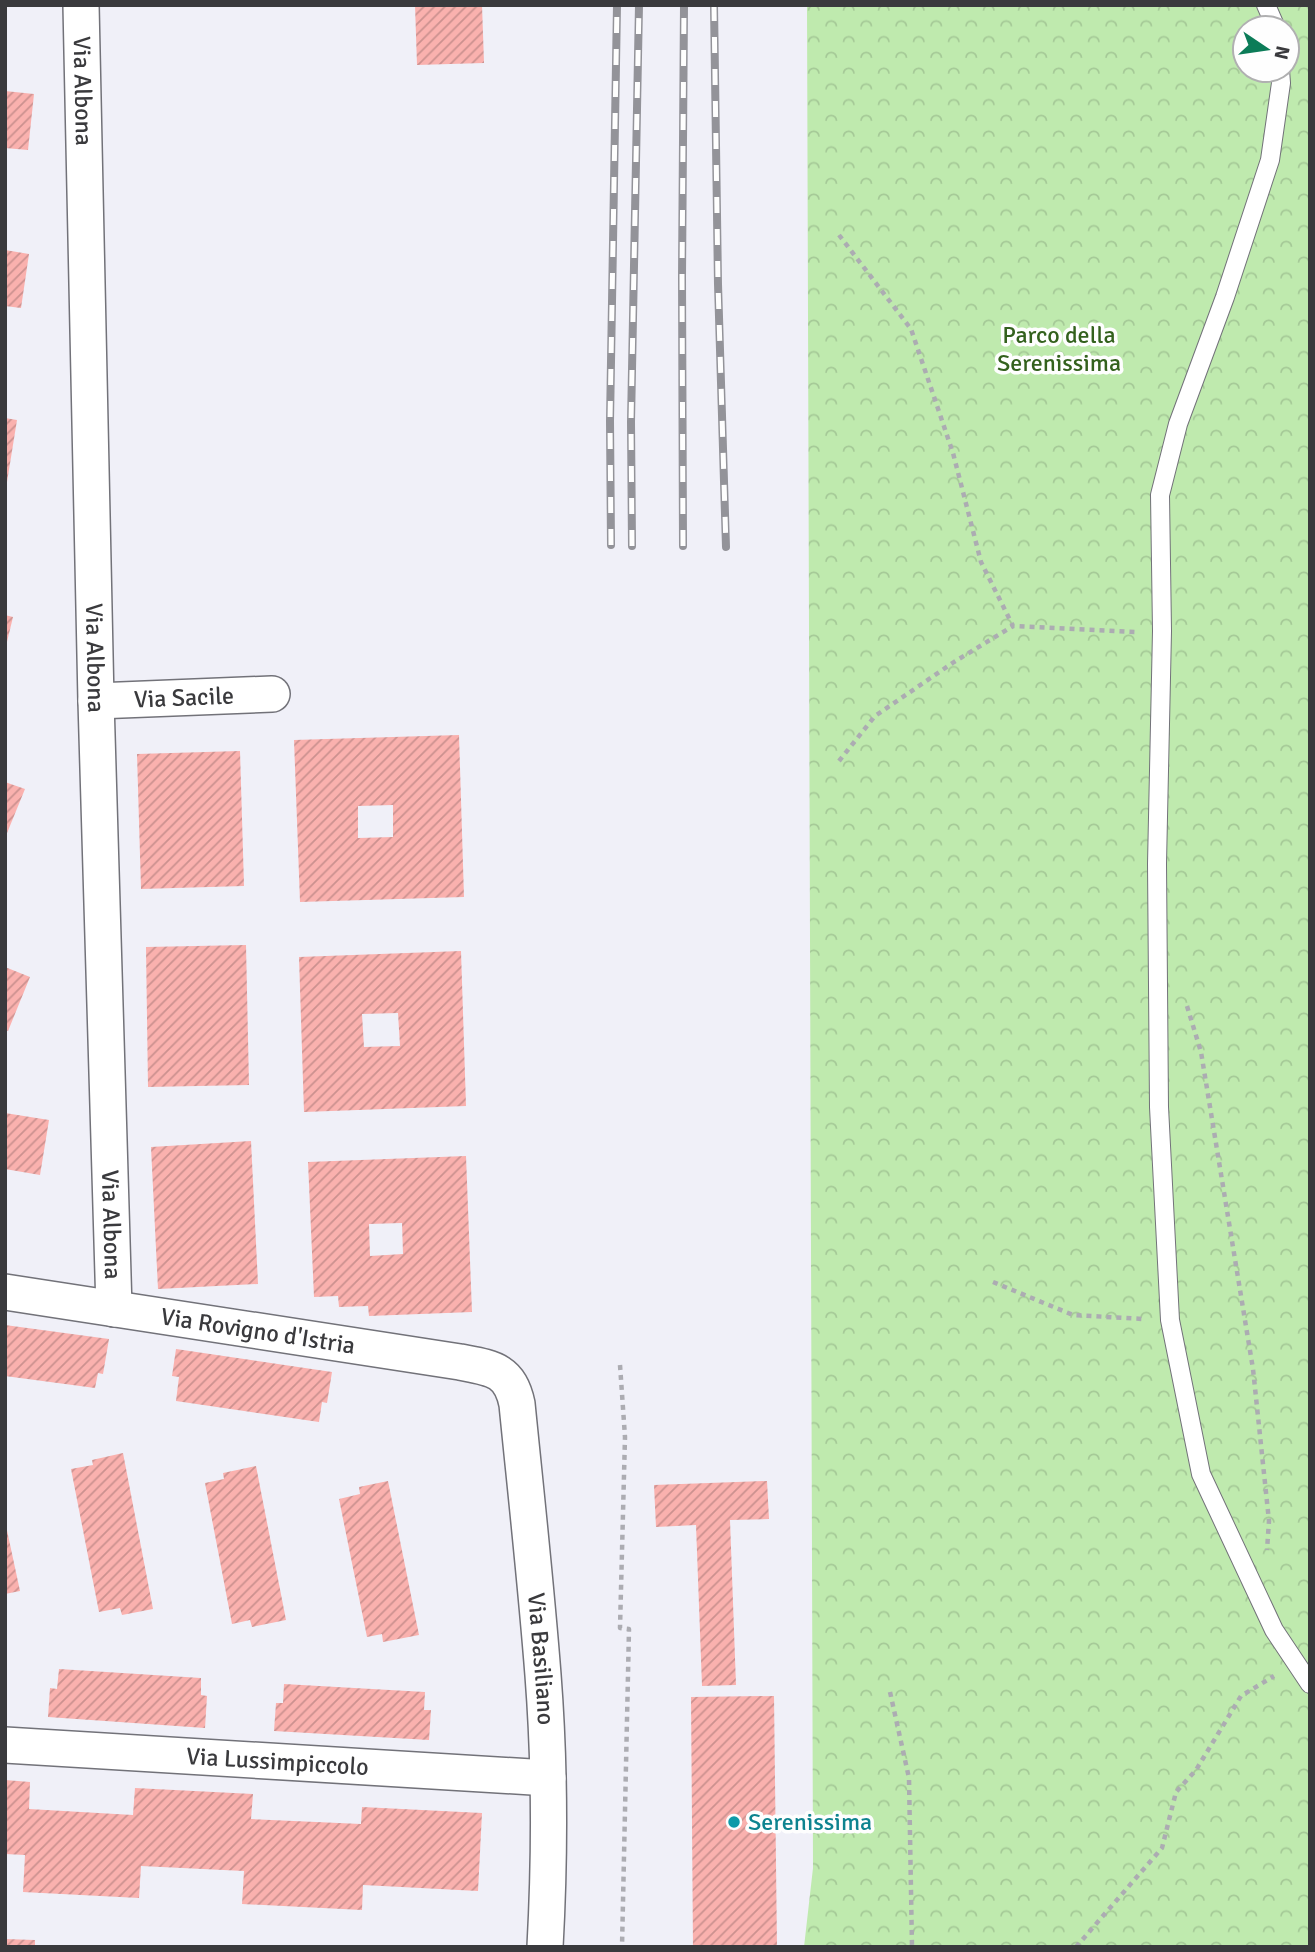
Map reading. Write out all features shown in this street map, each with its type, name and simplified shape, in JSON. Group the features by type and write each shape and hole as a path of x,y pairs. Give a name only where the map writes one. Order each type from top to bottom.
{"street":[{"name":"Via Albona","path":"81,5 96,701 114,1309"},
{"name":"Via Sacile","path":"96,701 272,694"},
{"name":"Via Rovigno d'Istria","path":"5,1292 482,1366 493,1368 506,1377"},
{"name":"Via Basiliano","path":"506,1377 517,1404 543,1676 549,1870 545,1947"},
{"name":"Via Lussimpiccolo","path":"5,1745 548,1778"}],"lane":[{"path":"1281,84 1270,160 1225,298 1178,424 1160,495 1158,1107 1170,1320 1201,1474 1274,1630 1310,1684"}],"path":[{"path":"839,235 911,329 953,453 981,562 1013,626"},
{"path":"839,761 875,716 1013,626 1107,632 1161,632"},
{"path":"1185,1000 1201,1052 1253,1369 1269,1521 1264,1608"},
{"path":"993,1282 1073,1315 1170,1320"},
{"path":"620,1365 625,1437 620,1628 629,1629 622,1947"},
{"path":"1076,1947 1162,1847 1176,1793 1196,1770 1241,1696 1296,1663"},
{"path":"890,1692 909,1778 912,1947"}],"green space":[{"name":"Parco della Serenissima","path":"807,5 1310,5 1310,1947 804,1947 813,1868"}],"building":[{"path":"415,5 482,5 484,63 417,65"},
{"path":"5,91 34,94 28,150 5,148"},
{"path":"5,250 29,254 21,308 5,306"},
{"path":"5,418 17,420 7,482 5,482"},
{"path":"5,615 13,617 6,646 5,645"},
{"path":"459,735 464,897 300,902 294,740","holes":["393,805 393,837 358,838 358,806"]},
{"path":"240,751 244,886 141,889 137,754"},
{"path":"5,782 25,789 5,838"},
{"path":"246,945 249,1085 148,1087 146,947"},
{"path":"461,951 466,1106 304,1112 299,957","holes":["398,1013 400,1046 364,1047 362,1014"]},
{"path":"5,967 30,977 8,1031 5,1030"},
{"path":"5,1113 49,1120 40,1175 5,1169"},
{"path":"251,1141 258,1284 158,1289 151,1147"},
{"path":"466,1156 472,1312 369,1316 368,1306 339,1307 338,1296 314,1297 308,1162","holes":["402,1223 403,1254 370,1256 369,1224"]},
{"path":"5,1325 109,1339 103,1374 98,1373 95,1388 5,1376"},
{"path":"176,1349 332,1372 327,1403 322,1402 319,1422 176,1401 179,1377 172,1376"},
{"path":"123,1453 153,1609 122,1615 120,1608 99,1612 71,1469 93,1465 92,1460"},
{"path":"256,1466 286,1620 252,1627 250,1620 232,1624 205,1483 224,1479 223,1473"},
{"path":"388,1481 419,1635 383,1642 382,1634 367,1637 339,1499 360,1494 359,1487"},
{"path":"767,1481 769,1519 730,1520 736,1685 702,1686 696,1525 656,1527 654,1485"},
{"path":"5,1521 20,1591 5,1594"},
{"path":"59,1669 201,1678 201,1695 207,1696 205,1728 48,1717 50,1688 57,1689"},
{"path":"284,1684 425,1692 424,1710 431,1710 429,1740 274,1731 276,1703 283,1703"},
{"name":"Serenissima","path":"774,1696 777,1947 693,1947 691,1697"},
{"path":"5,1780 30,1782 29,1809 133,1815 135,1788 253,1794 251,1819 361,1824 362,1807 482,1813 478,1891 363,1885 362,1910 242,1904 244,1871 141,1866 139,1898 23,1892 25,1855 5,1854"},
{"path":"5,1939 35,1940 35,1947 5,1947"}],"railway":[{"path":"611,545 610,421 617,5"},
{"path":"632,546 631,422 639,5"},
{"path":"683,546 684,5"},
{"path":"714,5 718,284 726,547"}],"place":[{"name":"Serenissima","path":"734,1822"}]}
